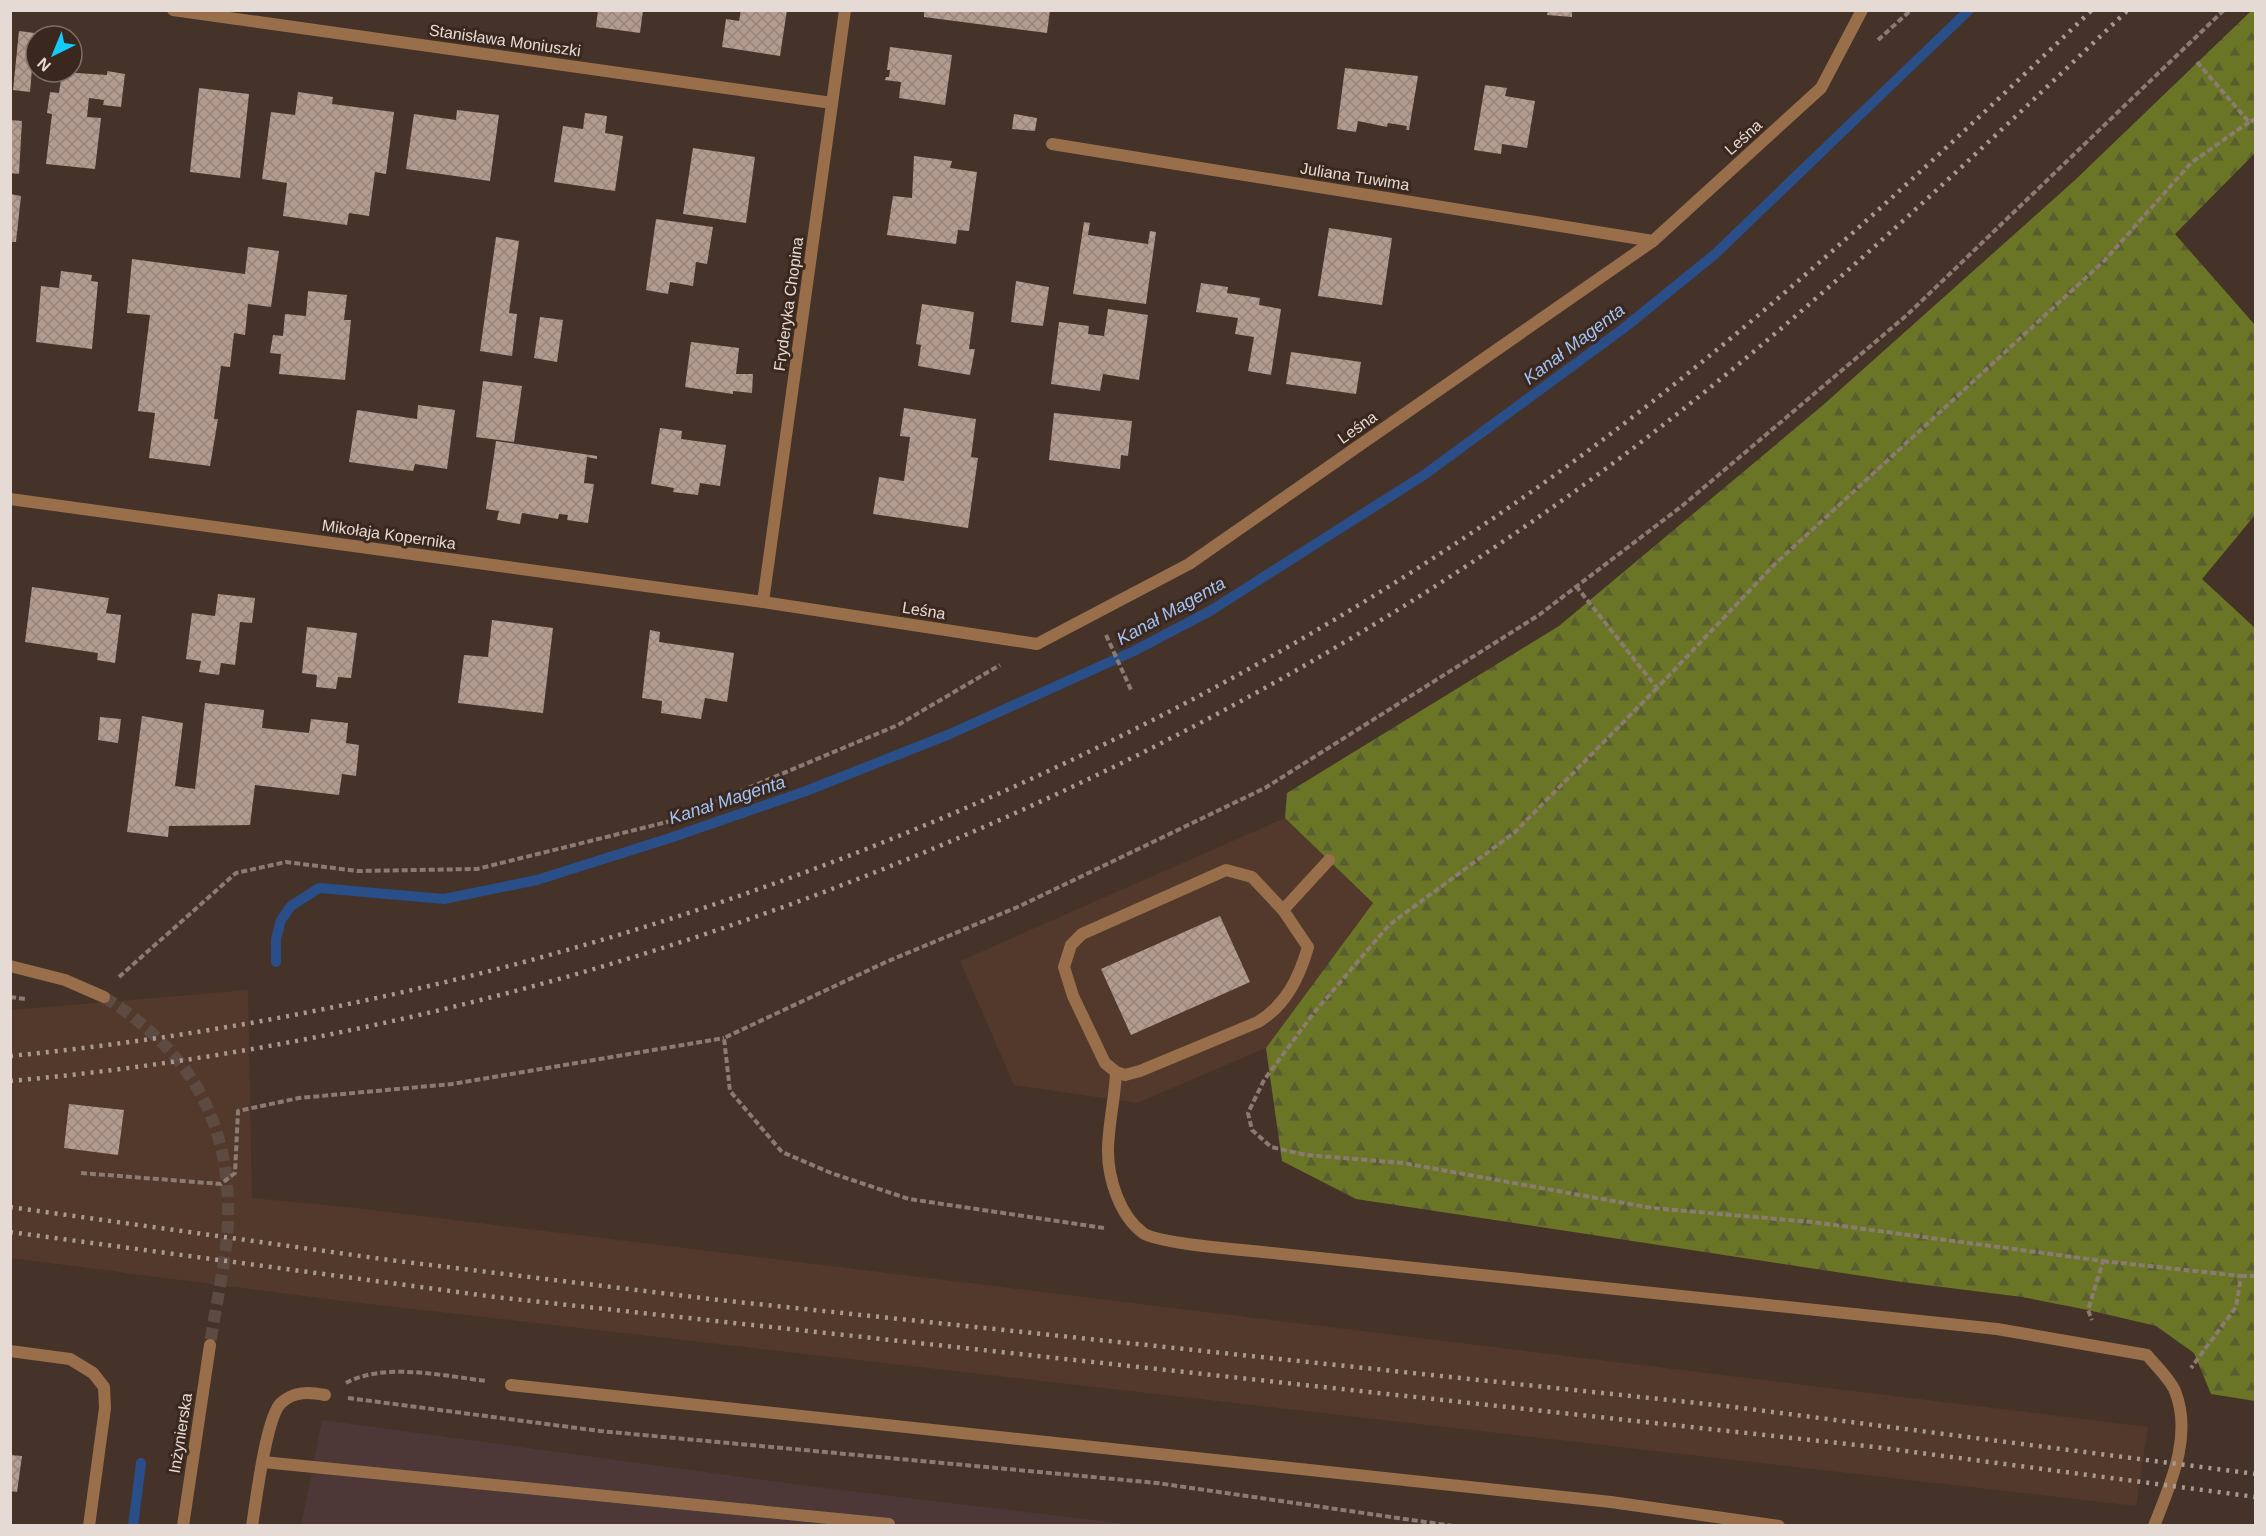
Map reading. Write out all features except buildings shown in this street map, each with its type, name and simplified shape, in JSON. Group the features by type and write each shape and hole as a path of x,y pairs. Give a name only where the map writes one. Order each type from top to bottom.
{"street":[{"name":"Stanisława Moniuszki","path":"173,10 832,103"},
{"name":"Fryderyka Chopina","path":"763,602 845,10"},
{"name":"Leśna","path":"763,602 1037,644 1189,564 1653,241 1821,88 1862,10"},
{"name":"Juliana Tuwima","path":"1052,144 1653,241"},
{"name":"Mikołaja Kopernika","path":"10,500 763,602"},
{"path":"1283,910 1329,860"},
{"path":"1226,870 1252,877 1283,910 1308,947 1299,977 1275,1012 1258,1022 1140,1071 1125,1075 1116,1072 1104,1063 1072,996 1064,967 1071,945 1082,934 1226,870"},
{"path":"10,966 64,980 104,997"},
{"path":"1116,1072 1108,1151 1113,1183 1125,1213 1144,1234 1178,1242 1253,1251 1997,1329 2147,1355 2175,1391 2182,1429 2179,1452 2170,1486 2154,1526"},
{"name":"Inżynierska","path":"183,1526 210,1344"},
{"path":"10,1351 70,1359 93,1373 104,1387 105,1408 89,1526"},
{"path":"511,1385 1484,1488 1779,1526"},
{"path":"252,1526 275,1409 291,1395 311,1393 325,1395"},
{"path":"263,1462 889,1524"}],"path":[{"path":"81,1173 221,1184 235,1173 238,1112 299,1098 452,1084 724,1038 886,962 1020,906 1265,788 1539,615 1682,506 1907,315 2224,10"},
{"path":"2197,62 2249,122"},
{"path":"2256,119 2191,163 2105,260 1774,566 1514,833 1389,925 1313,1014 1264,1080 1248,1113 1252,1130 1271,1147 1306,1155 1403,1163 1652,1208 1824,1223 2103,1261 2256,1276"},
{"path":"1576,586 1657,688"},
{"path":"1109,642 1132,692"},
{"path":"121,977 236,873 286,862 357,870 477,869 667,822 898,725 1037,644"},
{"path":"724,1038 730,1092 782,1152 831,1173 909,1199 1144,1234"},
{"path":"2099,1345 2088,1310 2103,1261"},
{"path":"2175,1391 2236,1307 2241,1276"},
{"path":"325,1395 361,1374 418,1373 511,1385"},
{"path":"325,1395 600,1431 1157,1483 1453,1526"}],"shaded area":[{"path":"1285,818 1373,903 1266,1048 1137,1103 1014,1085 960,961"},
{"path":"248,990 252,1198 356,1208 2148,1427 2136,1506 343,1301 11,1258 11,1010"},
{"path":"322,1420 808,1486 1136,1525 301,1526"}],"green space":[{"path":"2251,11 2255,11 2255,153 2175,234 2255,325 2255,515 2202,579 2255,628 2255,1401 2211,1394 2194,1353 2156,1326 2022,1297 1902,1282 1356,1199 1282,1161 1266,1048 1373,903 1285,818 1287,793 1559,626 1822,406 2074,181"}],"waterway":[{"name":"Kanał Magenta","path":"276,962 276,939 281,920 291,906 319,888 444,899 537,880 670,838 806,791 950,734 1134,651 1210,611 1424,475 1624,328 1715,254 1969,10"},
{"path":"133,1526 141,1463"}],"tunnel":[{"path":"104,997 160,1040 181,1065 199,1091 222,1151 227,1185 228,1222 210,1345"}],"railway":[{"path":"10,1056 225,1027 439,984 650,925 857,853 1058,766 1253,667 1439,554 1617,429 1801,279 1919,173 2092,10"},
{"path":"10,1081 226,1053 442,1009 656,950 867,876 1071,787 1269,686 1458,572 1636,446 1764,343 1888,235 2128,10"},
{"path":"10,1207 389,1260 719,1300 1726,1406 2256,1474"},
{"path":"10,1232 495,1297 1875,1447 2256,1497"}]}
